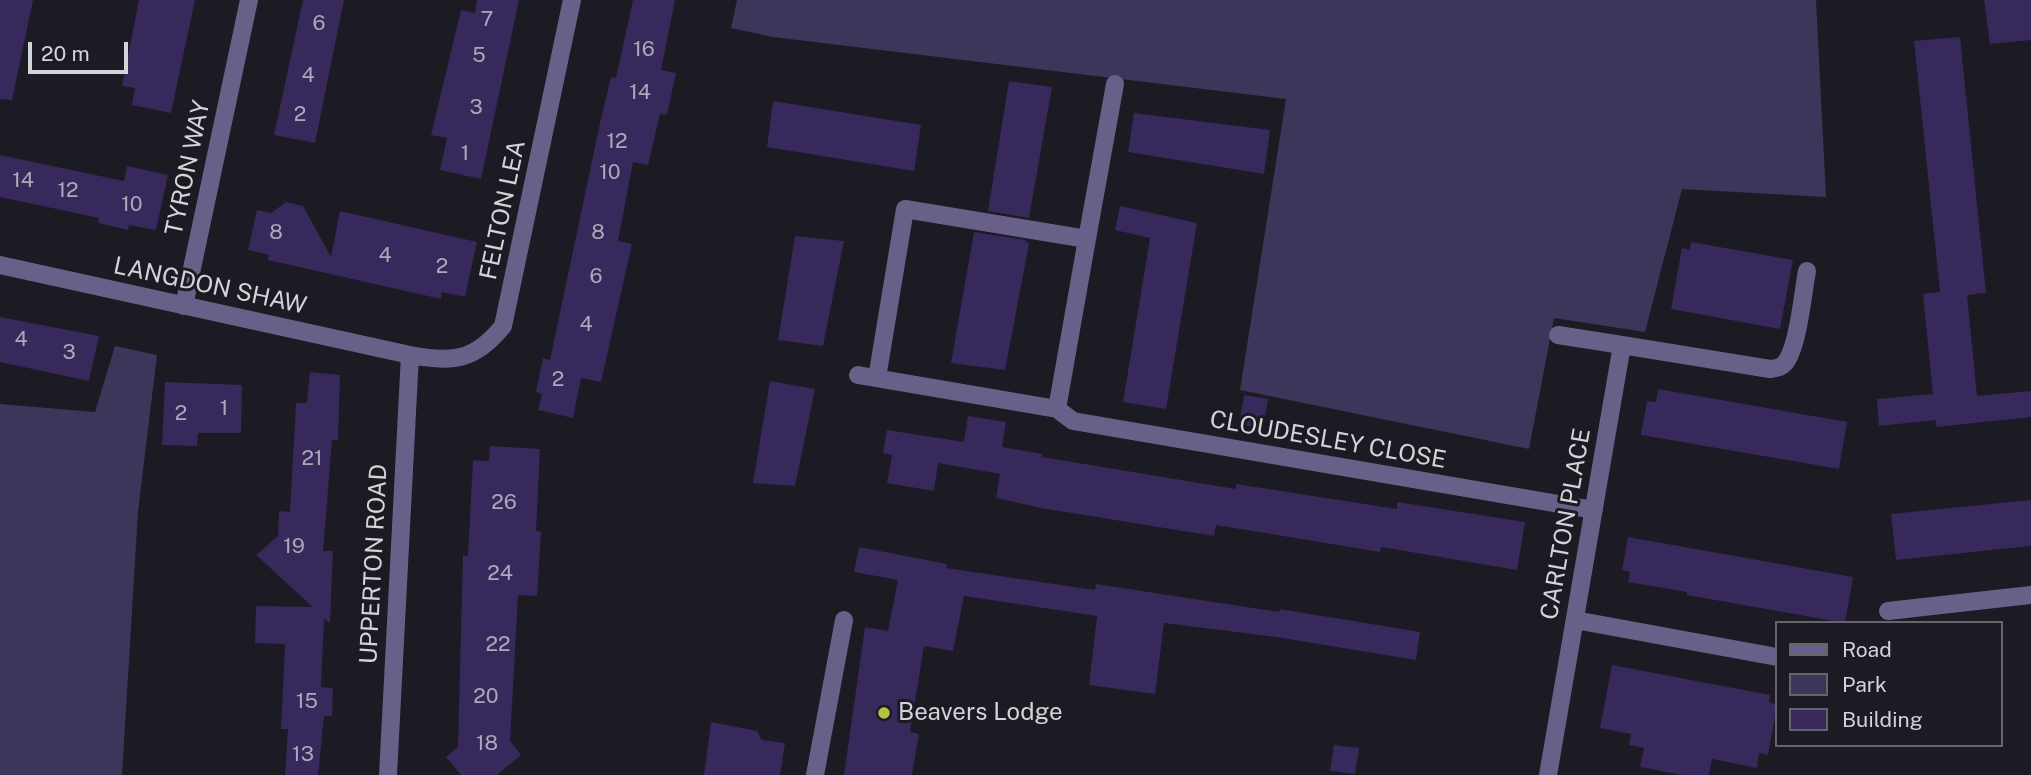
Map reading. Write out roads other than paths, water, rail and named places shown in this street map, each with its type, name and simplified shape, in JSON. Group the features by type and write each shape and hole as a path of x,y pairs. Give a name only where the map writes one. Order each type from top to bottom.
{"street":[{"name":"TYRON WAY","path":"184,306 249,0"},
{"name":"FELTON LEA","path":"410,355 439,360 462,358 488,345 503,327 572,0"},
{"path":"1057,409 1115,84"},
{"path":"877,379 905,209 1087,239"},
{"name":"LANGDON SHAW","path":"0,265 410,355"},
{"path":"1558,335 1770,369 1780,368 1787,361 1792,347 1807,271"},
{"name":"CARLTON PLACE","path":"1548,775 1622,345"},
{"name":"UPPERTON ROAD","path":"388,775 410,355"},
{"name":"CLOUDESLEY CLOSE","path":"858,374 1057,409 1073,421 1594,510"},
{"path":"1888,611 2031,596"},
{"path":"815,775 844,620"},
{"path":"1575,620 1776,657"}],"place":[{"name":"Beavers Lodge","path":"884,713"}]}
